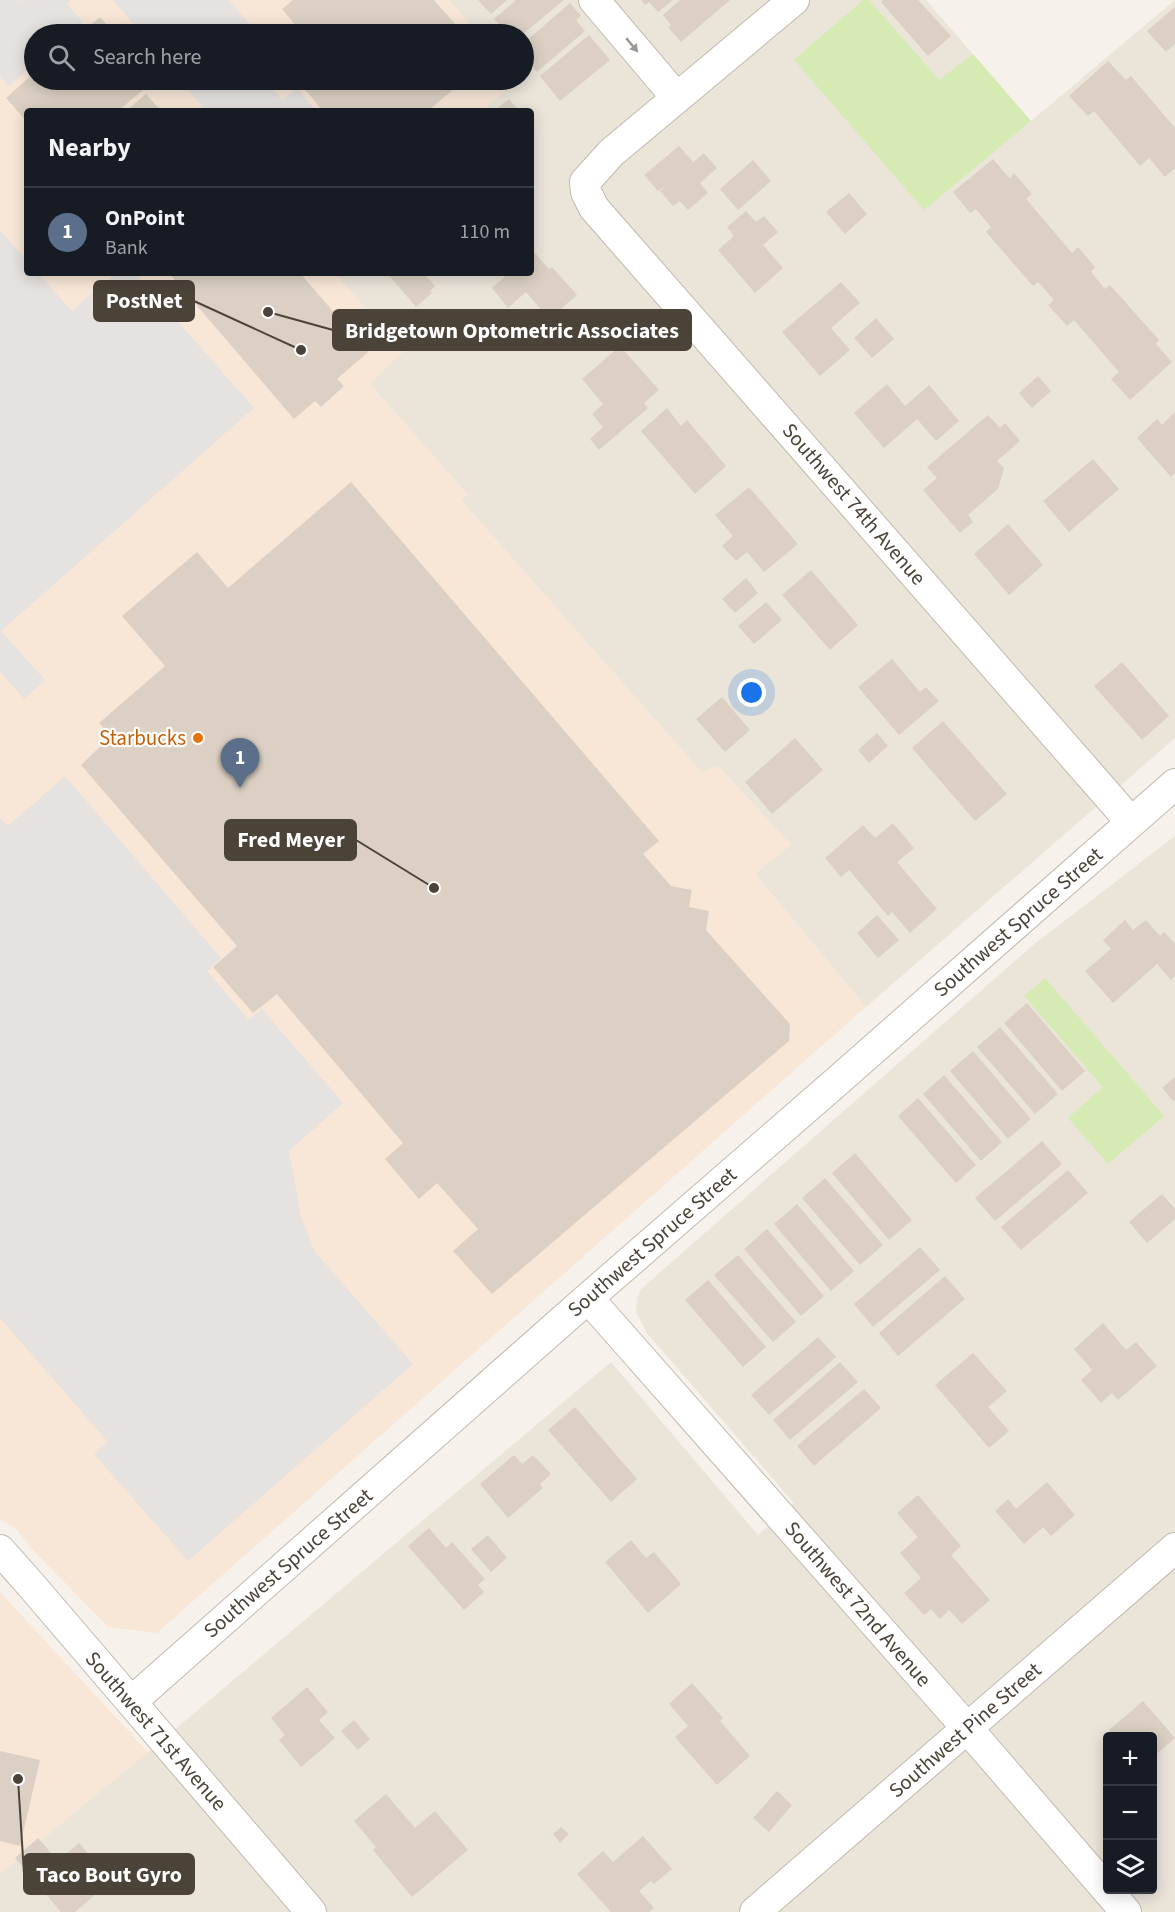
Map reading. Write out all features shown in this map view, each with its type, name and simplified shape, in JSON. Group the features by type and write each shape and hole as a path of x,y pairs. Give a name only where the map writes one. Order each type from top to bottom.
{"street":[{"path":"594,0 677,98 794,0"},
{"name":"Southwest 74th Avenue","path":"677,98 611,153 585,182 586,192 594,208 1131,822"},
{"name":"Southwest Spruce Street","path":"131,1701 1175,784"},
{"name":"Southwest 72nd Avenue","path":"588,1298 1126,1912"},
{"name":"Southwest Pine Street","path":"755,1912 1175,1548"},
{"name":"Southwest 71st Avenue","path":"0,1551 311,1912"}],"shaded area":[{"path":"0,0 449,0 469,24 24,24 24,90 507,90 485,108 24,108 24,276 338,276 403,352 370,384 468,494 461,500 702,772 718,766 791,845 755,874 866,1007 157,1633 108,1627 32,1549 16,1529 0,1519"},
{"path":"0,0 17,0 18,2 21,0 71,0 67,4 83,22 81,24 24,24 24,73 9,86 0,77"},
{"path":"113,0 229,0 249,24 133,24"},
{"path":"449,0 926,0 1031,121 1175,0 1175,738 866,1007 755,874 790,844 718,766 702,773 461,500 467,494 370,384 336,276 534,276 534,108 485,108 506,90 534,90 534,24 469,24"},
{"path":"188,90 274,90 282,100 294,90 299,90 314,108 203,108"},
{"path":"0,230 24,258 24,276 41,276 72,311 113,276 138,276 254,408 1,631 45,680 24,699 0,672"},
{"path":"65,776 221,958 207,971 249,1020 262,1009 343,1103 289,1151 301,1217 315,1252 413,1364 188,1561 94,1454 108,1442 0,1318 0,818 8,826"},
{"path":"1175,836 1175,1912 0,1912 0,1874 611,1362 758,1535 794,1503 646,1332 636,1311 641,1289 1032,946"},
{"path":"0,1592 148,1752 0,1874"}],"green space":[{"path":"863,0 869,0 939,80 973,54 1031,121 924,210 794,60"},
{"path":"1045,978 1164,1116 1108,1164 1068,1118 1103,1087 1024,996"}],"building":[{"path":"293,0 434,0 455,24 295,24 282,9"},
{"path":"478,0 507,0 491,14"},
{"path":"516,0 564,0 534,25 498,24 494,19"},
{"path":"641,0 673,0 658,12 649,2 645,5"},
{"path":"680,0 730,0 681,42 668,27 671,25 663,15"},
{"path":"883,0 918,0 951,36 928,56 881,2"},
{"path":"570,3 581,16 576,20 585,31 537,72 534,68 534,34"},
{"path":"1175,7 1175,44 1166,52 1147,31"},
{"path":"100,17 106,24 92,24"},
{"path":"589,35 610,60 560,101 540,76"},
{"path":"1108,61 1126,80 1131,76 1175,128 1175,168 1165,177 1149,158 1140,166 1094,111 1088,116 1069,96"},
{"path":"24,82 24,90 143,90 122,108 24,108 24,119 6,98"},
{"path":"305,90 452,90 431,108 320,108"},
{"path":"146,94 158,108 130,108"},
{"path":"509,99 516,108 498,108"},
{"path":"679,146 693,162 687,168 704,153 717,168 700,183 708,193 688,210 680,201 673,206 660,191 666,185 658,191 644,175"},
{"path":"993,159 1010,179 1014,173 1032,194 1026,199 1072,253 1078,247 1095,267 1091,272 1105,289 1110,285 1159,340 1156,344 1172,362 1130,400 1111,379 1119,372 1074,320 1067,326 1048,305 1054,300 1038,282 1033,286 986,232 991,227 976,209 970,213 953,192"},
{"path":"753,160 771,181 738,210 720,189"},
{"path":"849,193 867,214 845,234 826,212"},
{"path":"746,211 756,222 764,216 778,232 763,245 783,268 755,293 718,250 734,236 727,227"},
{"path":"534,252 549,269 552,267 577,295 549,319 526,292 508,308 492,288 506,276 534,276"},
{"path":"172,276 303,276 368,352 337,379 344,386 321,407 315,401 294,419"},
{"path":"390,276 426,276 435,286 430,291 432,293 416,307"},
{"path":"841,282 860,303 831,328 850,350 820,376 782,332"},
{"path":"876,318 894,339 872,358 854,338"},
{"path":"620,346 659,390 644,403 648,408 599,450 590,439 603,427 592,414 603,404 582,379"},
{"path":"1038,376 1051,391 1032,408 1019,393"},
{"path":"887,384 905,406 929,385 959,421 936,441 917,419 884,448 854,413"},
{"path":"667,408 681,426 687,420 726,466 695,494 641,431"},
{"path":"1175,412 1175,473 1171,477 1137,438 1157,419 1162,425"},
{"path":"988,415 1000,428 1005,423 1020,441 997,461 1004,468 998,489 968,515 973,522 960,533 923,490 937,478 927,467"},
{"path":"1093,459 1119,489 1069,532 1043,501"},
{"path":"351,482 659,841 643,854 671,886 692,890 689,907 709,911 706,930 790,1024 789,1041 492,1294 453,1251 478,1229 437,1183 419,1199 385,1159 403,1143 277,994 253,1013 213,967 237,946 81,765 111,736 99,723 165,666 122,616 197,552 228,588"},
{"path":"749,487 798,544 764,572 747,552 736,561 722,546 733,536 715,515"},
{"path":"1008,524 1043,565 1009,595 974,554"},
{"path":"811,570 858,625 830,650 782,595"},
{"path":"746,578 758,593 735,613 722,599"},
{"path":"766,602 782,620 754,644 738,626"},
{"path":"892,659 920,692 926,687 939,701 899,735 858,687"},
{"path":"1122,662 1169,716 1142,740 1094,686"},
{"path":"722,697 750,730 725,752 696,719"},
{"path":"943,721 1007,794 975,821 912,748"},
{"path":"877,733 888,746 869,763 858,750"},
{"path":"795,738 823,770 772,814 745,782"},
{"path":"893,823 914,848 897,862 937,909 910,933 892,912 888,916 849,870 841,877 825,858 863,825 875,838"},
{"path":"877,915 899,940 878,958 857,933"},
{"path":"1125,920 1133,930 1146,920 1160,936 1164,932 1175,944 1175,976 1171,980 1157,964 1113,1003 1085,971 1111,949 1103,940"},
{"path":"1027,1003 1085,1071 1062,1091 1004,1023"},
{"path":"1000,1027 1058,1094 1035,1114 977,1047"},
{"path":"973,1051 1031,1119 1008,1139 950,1071"},
{"path":"944,1075 1002,1142 981,1161 923,1094"},
{"path":"1175,1077 1175,1100 1173,1101 1162,1088"},
{"path":"918,1098 976,1165 956,1183 898,1116"},
{"path":"1042,1141 1062,1164 995,1221 975,1198"},
{"path":"855,1153 912,1220 889,1240 832,1173"},
{"path":"1068,1170 1088,1193 1021,1250 1001,1227"},
{"path":"825,1178 883,1245 860,1265 802,1198"},
{"path":"1162,1194 1175,1209 1175,1219 1147,1243 1129,1222"},
{"path":"797,1204 854,1271 831,1291 774,1224"},
{"path":"767,1229 824,1296 801,1316 744,1249"},
{"path":"920,1247 940,1270 873,1327 854,1304"},
{"path":"738,1255 796,1322 773,1342 714,1275"},
{"path":"945,1276 965,1299 898,1356 879,1333"},
{"path":"708,1280 766,1347 743,1367 685,1300"},
{"path":"1103,1323 1126,1350 1136,1342 1157,1366 1118,1400 1112,1393 1101,1403 1081,1380 1092,1370 1074,1349"},
{"path":"818,1337 836,1357 769,1415 751,1395"},
{"path":"973,1353 1007,1391 988,1407 1009,1431 989,1448 935,1385"},
{"path":"840,1362 858,1382 790,1440 773,1420"},
{"path":"864,1389 881,1408 814,1466 797,1446"},
{"path":"575,1407 637,1479 611,1502 548,1430"},
{"path":"514,1455 522,1464 533,1455 551,1474 540,1484 543,1488 508,1518 480,1484"},
{"path":"1047,1482 1075,1515 1051,1536 1043,1527 1024,1544 995,1511 1008,1499 1016,1509"},
{"path":"918,1495 961,1546 951,1555 990,1600 962,1624 949,1610 940,1619 931,1609 924,1615 904,1593 921,1578 900,1553 918,1537 897,1513"},
{"path":"429,1528 446,1548 452,1542 485,1579 478,1585 484,1592 464,1610 408,1546"},
{"path":"488,1535 507,1558 491,1572 471,1549"},
{"path":"631,1540 646,1558 654,1552 681,1584 648,1613 605,1562"},
{"path":"692,1683 723,1718 720,1721 750,1756 717,1785 675,1737 688,1726 669,1704"},
{"path":"307,1687 328,1712 319,1720 335,1738 301,1767 279,1740 285,1735 271,1718"},
{"path":"1143,1701 1175,1738 1157,1754 1157,1732 1111,1732 1109,1730"},
{"path":"354,1720 370,1739 358,1750 341,1731"},
{"path":"0,1751 40,1760 20,1846 0,1841"},
{"path":"777,1791 792,1805 769,1832 753,1818"},
{"path":"386,1794 415,1828 435,1811 468,1850 412,1897 373,1850 376,1847 354,1821"},
{"path":"561,1827 569,1834 560,1843 553,1834"},
{"path":"643,1836 672,1869 654,1884 651,1881 639,1891 654,1908 649,1912 611,1912 577,1874 603,1851 613,1862"},
{"path":"38,1838 58,1861 79,1843 111,1881 75,1912 61,1912 15,1858"}],"place":[{"name":"Bridgetown Optometric Associates","path":"268,312"},
{"name":"PostNet","path":"301,350"},
{"name":"Starbucks","path":"198,738"},
{"name":"OnPoint","path":"240,788"},
{"name":"Fred Meyer","path":"434,888"},
{"name":"Taco Bout Gyro","path":"18,1779"}]}
